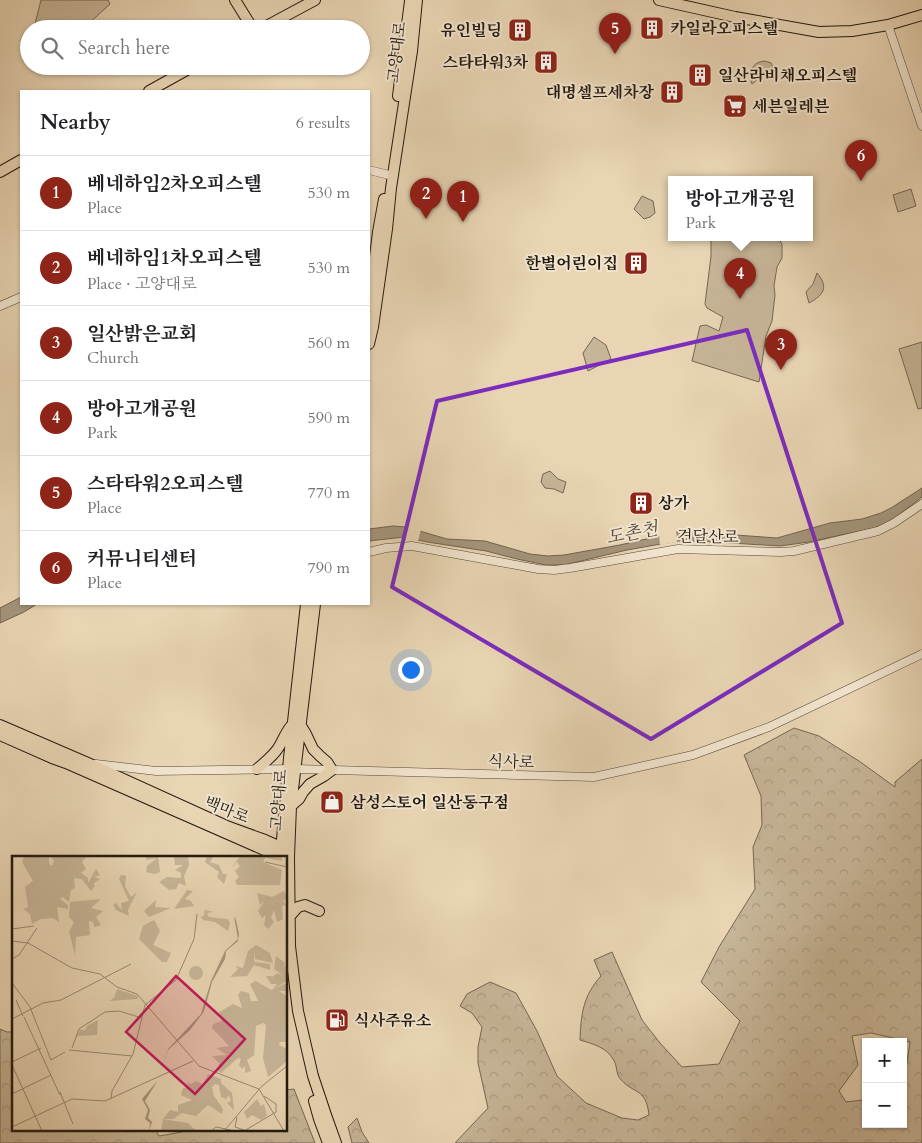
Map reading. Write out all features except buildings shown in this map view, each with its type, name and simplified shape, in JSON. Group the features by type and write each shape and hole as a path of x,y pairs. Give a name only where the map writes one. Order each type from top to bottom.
{"main road":[{"path":"236,0 248,20"},
{"path":"278,20 315,0"},
{"name":"고양대로","path":"370,340 387,229 390,176 410,0"},
{"name":"고양대로","path":"370,298 378,232 412,51 417,0"},
{"path":"659,0 734,17 819,32 836,32 888,25 922,15"},
{"path":"151,90 178,75"},
{"path":"0,172 20,161"},
{"name":"고양대로","path":"282,854 292,769 306,605"},
{"name":"고양대로","path":"296,724 315,605"},
{"path":"256,769 274,754 288,730 296,724 306,734 313,749 327,762 332,770 310,784 291,806"},
{"name":"백마로","path":"0,725 229,827 265,840 282,854"},
{"name":"백마로","path":"0,735 262,849 282,854"},
{"name":"고양대로","path":"282,854 291,806 292,769"},
{"name":"고양대로","path":"288,900 290,946 298,1011 313,1076 336,1143"},
{"path":"290,916 298,907 305,905 319,911"},
{"path":"288,984 292,1011 308,1077 328,1143"}],"street":[{"path":"888,25 922,126"},
{"path":"370,170 390,176"},
{"path":"0,306 20,297"},
{"name":"견달산로","path":"370,552 386,548 412,546 538,569 554,570 678,548 794,551 878,531 894,524 922,504"},
{"name":"식사로","path":"88,763 156,771 292,769 594,777 693,755 769,727 922,654"},
{"path":"77,768 88,763"}],"highlighted area":[{"path":"747,330 842,623 651,739 392,587 437,401"}],"green space":[{"path":"41,0 108,0 110,4 93,20 36,20"},
{"path":"765,61 771,63 773,67 752,84 749,74 757,63"},
{"path":"911,189 916,206 898,212 893,195"},
{"path":"642,196 653,201 655,213 644,219 634,209"},
{"path":"711,241 780,241 782,245 782,258 777,267 774,286 775,295 772,321 766,336 759,382 692,361 700,326 706,325 719,331 723,317 707,308 705,304"},
{"path":"817,273 824,287 821,294 809,303 806,292 813,284"},
{"path":"594,337 606,345 611,359 588,371 583,353"},
{"path":"922,342 922,408 918,409 899,349"},
{"path":"550,471 558,479 566,482 563,493 545,488 541,482 543,474"},
{"path":"794,728 819,736 859,761 895,787 895,782 922,759 922,1143 455,1143 488,1108 478,1063 478,1047 482,1027 472,1013 460,1006 467,994 490,982 516,993 537,1031 557,1076 586,1103 622,1118 638,1120 649,1115 645,1099 619,1077 614,1061 607,1052 599,1046 580,1040 584,1006 590,991 601,976 594,960 612,952 642,1020 682,1067 719,1064 740,1021 701,982 719,947 755,889 753,847 762,825 761,796 744,755"},
{"path":"0,1029 12,1032 12,1130 156,1130 159,1136 185,1130 288,1130 288,1090 294,1089 315,1143 0,1143"},
{"path":"357,1118 362,1132 369,1143 352,1143 348,1127"}],"shaded area":[{"path":"922,488 922,497 892,520 876,528 780,546 678,541 627,550 564,565 546,565 486,551 404,537 370,541 370,529 393,526 406,527 447,539 485,541 530,554 564,555 681,531 777,538 830,523 862,519 891,508"},
{"path":"20,598 20,605 35,605 0,623 0,608"}],"pier":[{"path":"408,525 421,529 418,541 405,538"},
{"path":"676,530 677,542 660,545 659,534"}],"place":[{"name":"카일라오피스텔","path":"652,28"},
{"name":"유인빌딩","path":"520,30"},
{"name":"스타타워2오피스텔","path":"615,54"},
{"name":"스타타워3차","path":"546,62"},
{"name":"일산라비채오피스텔","path":"700,75"},
{"name":"대명셀프세차장","path":"672,92"},
{"name":"세븐일레븐","path":"735,106"},
{"name":"커뮤니티센터","path":"861,181"},
{"name":"베네하임1차오피스텔","path":"426,219"},
{"name":"베네하임2차오피스텔","path":"463,222"},
{"name":"한별어린이집","path":"636,263"},
{"name":"방아고개공원","path":"740,299"},
{"name":"일산밝은교회","path":"781,370"},
{"name":"상가","path":"641,503"},
{"name":"삼성스토어 일산동구점","path":"332,802"},
{"name":"식사주유소","path":"337,1020"}],"water label":[{"name":"도촌천","path":"632,533"}]}
